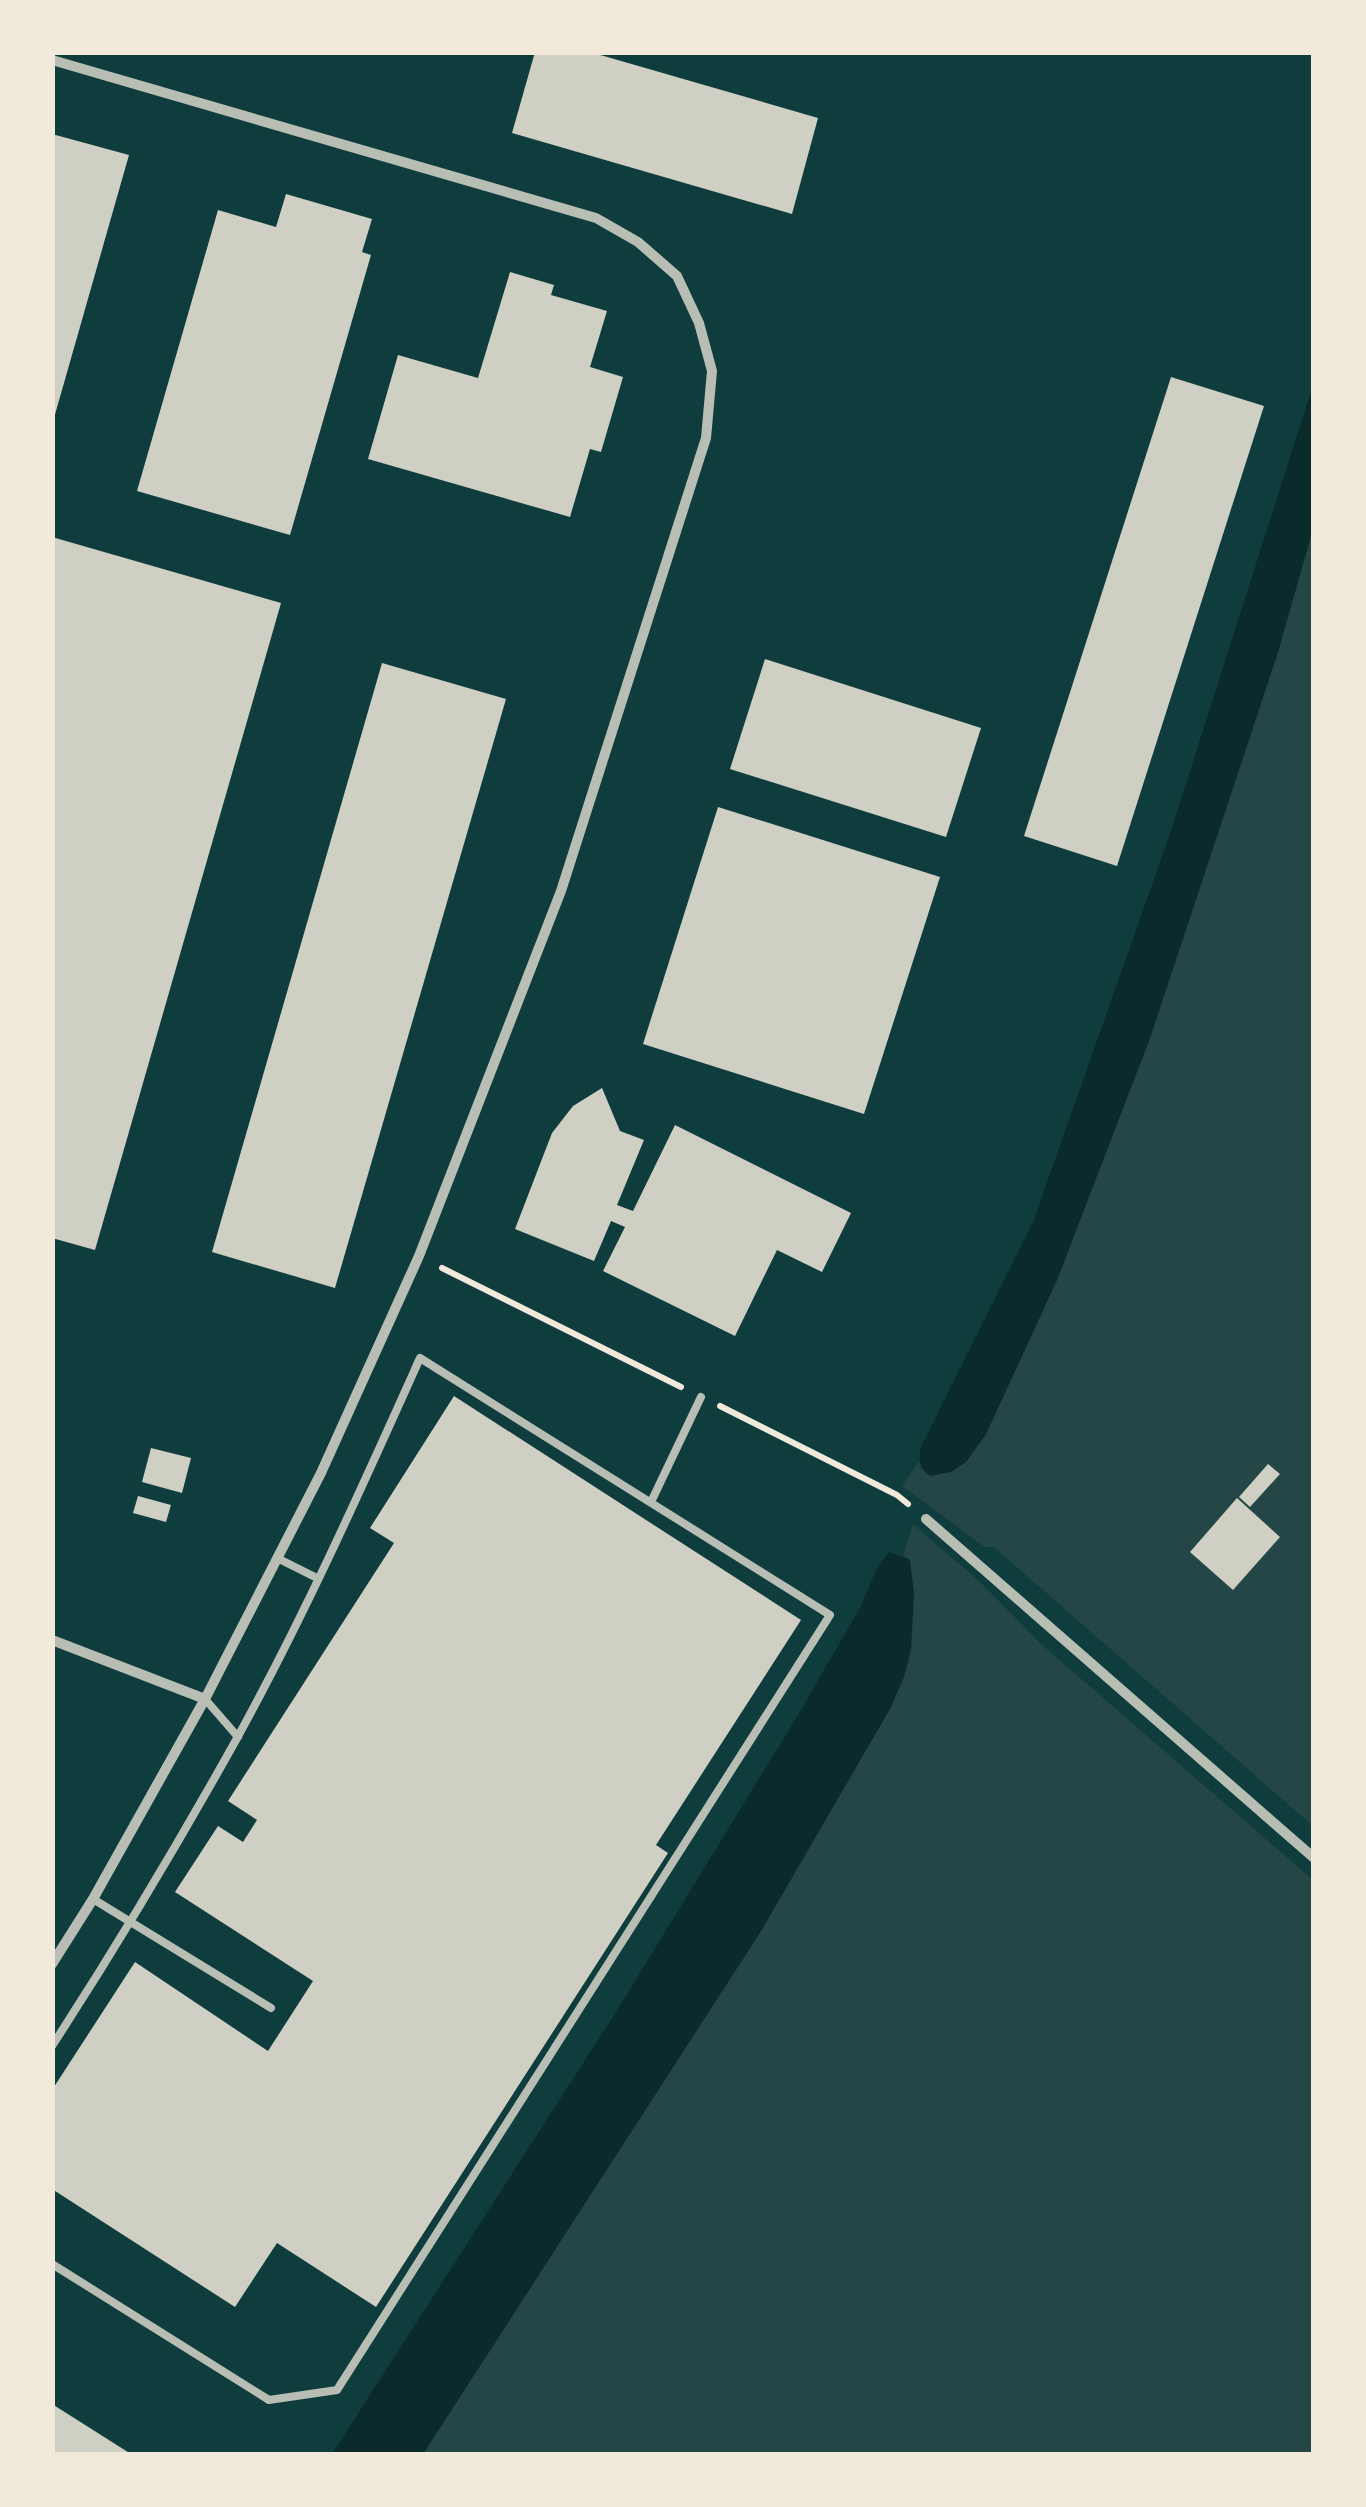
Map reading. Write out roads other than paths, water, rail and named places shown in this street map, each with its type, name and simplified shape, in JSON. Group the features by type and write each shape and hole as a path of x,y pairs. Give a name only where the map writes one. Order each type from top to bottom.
{"street":[{"path":"52,60 596,218 638,242 677,276 699,324 712,371 706,438 561,891 418,1256 321,1474 205,1699 93,1899 52,1964"},
{"path":"926,1518 1314,1858"},
{"path":"52,1640 205,1699"}],"lane":[{"path":"52,2046 132,1921 238,1737 420,1358 830,1615 337,2390 270,2400 52,2264"},
{"path":"650,1502 701,1397"},
{"path":"277,1558 317,1578"},
{"path":"205,1699 238,1737"},
{"path":"93,1899 270,2008"}]}
